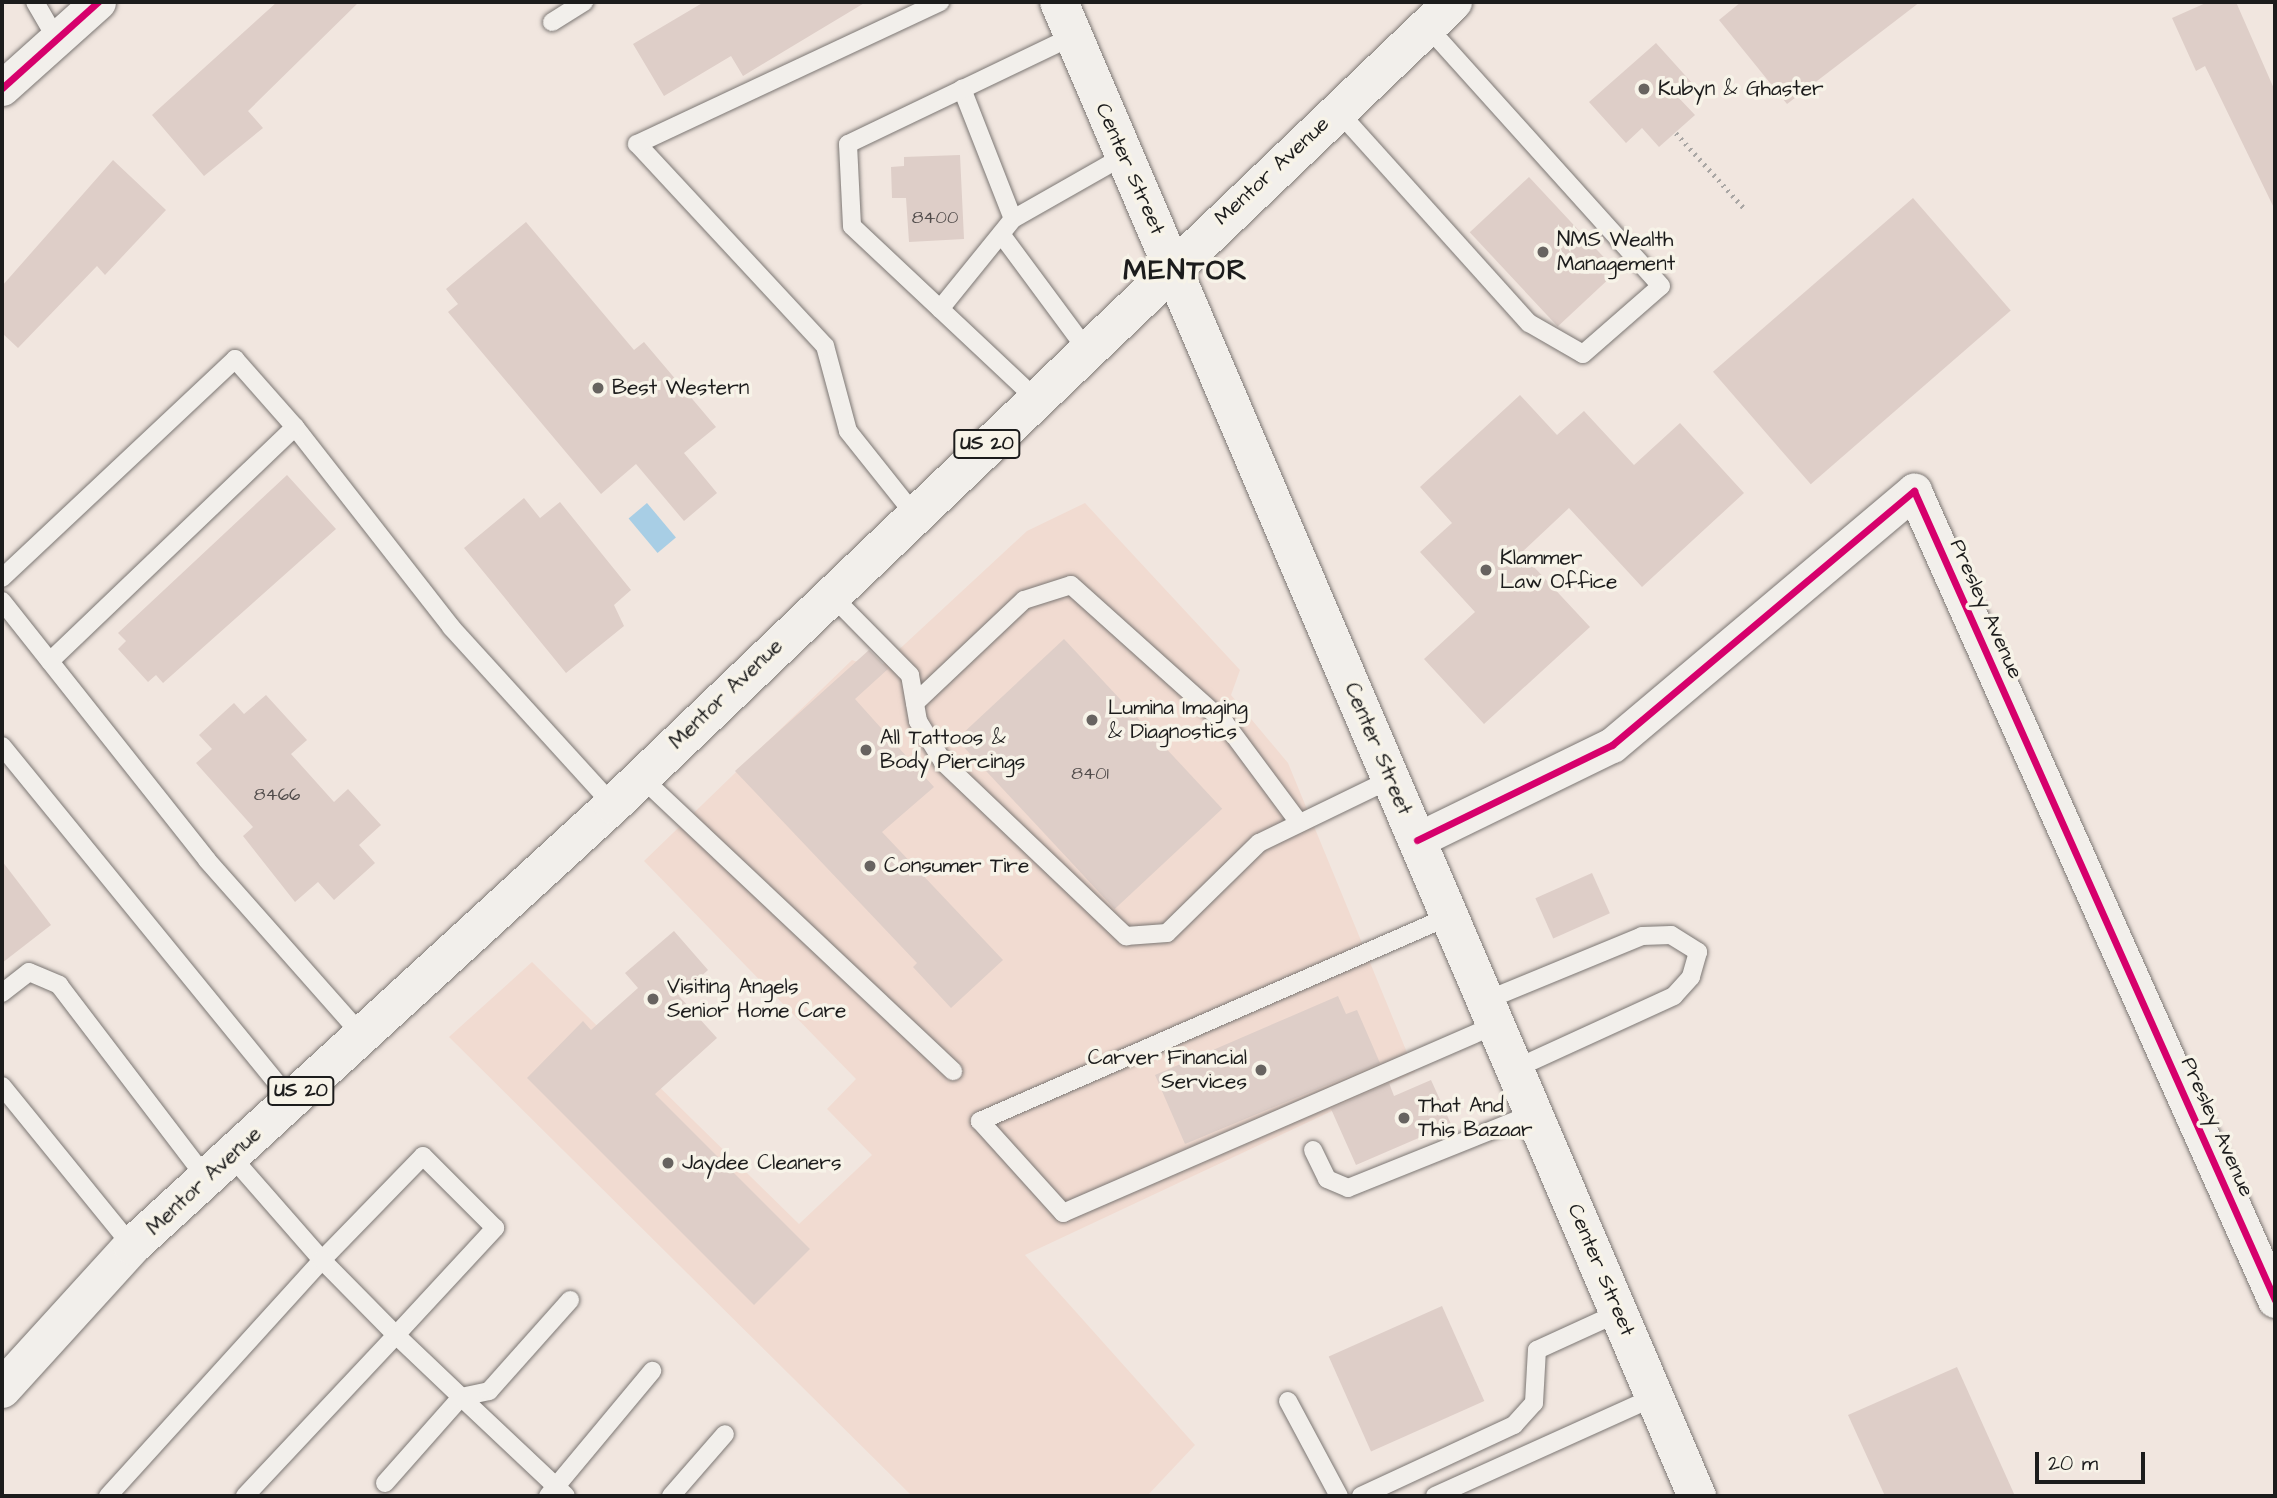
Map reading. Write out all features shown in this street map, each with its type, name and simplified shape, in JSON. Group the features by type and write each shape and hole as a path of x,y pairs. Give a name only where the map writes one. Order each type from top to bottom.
{"main road":[{"name":"Center Street","path":"1059,2 1517,1068 1696,1496"},
{"name":"Mentor Avenue","path":"2,1389 132,1246 613,805 1086,349 1440,14"}],"street":[{"path":"2,88 98,2"},
{"name":"Presley Avenue","path":"1417,840 1612,745 1914,491 2275,1300"}],"lane":[{"path":"35,2 57,40"},
{"path":"552,22 584,2"},
{"path":"914,514 848,430 825,346 637,144 940,2"},
{"path":"1337,110 1529,323 1583,354 1661,286 1440,14"},
{"path":"1035,398 852,226 848,144 1073,36"},
{"path":"962,89 1013,219"},
{"path":"940,309 1013,219 1124,156"},
{"path":"1001,234 1086,349"},
{"path":"2,578 235,359 295,428 451,628 613,805"},
{"path":"50,661 295,428"},
{"path":"915,703 1024,600 1071,585 1225,723 1297,820"},
{"path":"830,594 910,675 925,738 943,762 1126,936 1167,933 1241,858 1297,820 1391,779"},
{"path":"2,601 207,860 362,1035"},
{"path":"2,746 291,1100"},
{"path":"641,778 953,1071"},
{"path":"1450,916 980,1121 1063,1213 1492,1012 1642,936 1671,934 1698,952 1691,977 1674,996 1517,1068"},
{"path":"2,993 29,972 59,985 218,1167 322,1260 556,1493 652,1371"},
{"path":"2,1086 132,1246"},
{"path":"1313,1150 1327,1179 1348,1188 1535,1113"},
{"path":"108,1496 322,1260 423,1156 495,1228 245,1496"},
{"path":"385,1483 461,1397 489,1391 570,1300"},
{"path":"1361,1496 1514,1425 1534,1403 1537,1350 1618,1313"},
{"path":"1435,1496 1654,1397"},
{"path":"1288,1401 1339,1496"},
{"path":"671,1496 725,1434"}],"path":[{"path":"1676,133 1745,209"}],"shaded area":[{"path":"1085,503 1240,670 1231,695 1288,763 1415,1072 1025,1255 1195,1445 1147,1496 912,1496 449,1037 532,962 799,1224 872,1155 827,1109 856,1079 644,861 852,660 878,669 1027,531"}],"water":[{"path":"647,503 676,537 658,553 629,518"}],"building":[{"path":"277,2 359,2 248,111 263,128 204,176 152,115"},
{"path":"704,2 866,2 743,76 731,56 664,96 633,44"},
{"path":"1741,2 1920,2 1787,104 1719,20"},
{"path":"2208,2 2236,2 2275,91 2275,210 2205,66 2196,71 2172,18"},
{"name":"Kubyn & Ghaster","path":"1656,43 1692,83 1677,96 1695,115 1659,147 1642,128 1626,143 1589,102"},
{"path":"960,155 964,239 909,242 906,198 892,198 891,167 904,166 904,157"},
{"path":"113,160 166,210 105,275 97,266 18,348 2,333 2,286"},
{"name":"NMS Wealth Management","path":"1529,177 1617,271 1558,327 1470,232"},
{"path":"1913,198 2011,310 1811,484 1713,372"},
{"name":"Best Western","path":"526,222 634,350 644,342 716,427 684,453 717,493 684,521 636,464 601,494 448,312 458,304 446,289"},
{"name":"Klammer Law Office","path":"1520,395 1557,435 1584,411 1634,465 1680,423 1744,493 1642,587 1569,508 1521,553 1590,627 1484,724 1424,659 1475,612 1420,552 1452,523 1420,487"},
{"path":"287,475 336,529 163,683 156,675 148,682 118,649 126,641 118,633"},
{"path":"524,498 540,518 560,502 631,590 614,605 624,626 566,673 464,548"},
{"path":"1064,639 1222,809 1115,909 956,739"},
{"name":"Consumer Tire","path":"869,650 888,669 855,699 934,787 882,832 1003,960 951,1008 913,967 917,963 735,771"},
{"path":"266,695 307,740 291,754 334,802 348,789 381,825 359,845 375,863 334,900 318,882 295,902 243,836 253,827 196,763 212,749 199,735 234,703 244,714"},
{"path":"2,861 51,925 2,963"},
{"path":"1592,873 1610,913 1553,938 1535,898"},
{"name":"Jaydee Cleaners","path":"674,931 708,970 679,996 717,1038 655,1094 810,1249 754,1305 527,1078 583,1021 591,1030 638,988 625,973"},
{"name":"Carver Financial Services","path":"1338,996 1346,1014 1357,1010 1380,1063 1185,1144 1155,1075"},
{"name":"That And This Bazaar","path":"1431,1080 1451,1124 1356,1165 1331,1109 1389,1083 1394,1096"},
{"path":"1442,1306 1484,1401 1371,1451 1329,1356"},
{"path":"1957,1367 2015,1496 1885,1496 1848,1415"}],"cycle path":[{"path":"2,88 98,2"},
{"path":"1417,840 1612,745 1914,491 2275,1300"}],"place":[{"name":"Kubyn & Ghaster","path":"1644,89"},
{"name":"NMS Wealth Management","path":"1543,252"},
{"name":"Best Western","path":"598,388"},
{"name":"Klammer Law Office","path":"1486,570"},
{"name":"Lumina Imaging & Diagnostics","path":"1092,720"},
{"name":"All Tattoos & Body Piercings","path":"866,750"},
{"name":"Consumer Tire","path":"870,866"},
{"name":"Visiting Angels Senior Home Care","path":"653,999"},
{"name":"Carver Financial Services","path":"1261,1070"},
{"name":"That And This Bazaar","path":"1404,1118"},
{"name":"Jaydee Cleaners","path":"668,1163"}],"district":[{"name":"MENTOR","path":"1186,271"}]}
